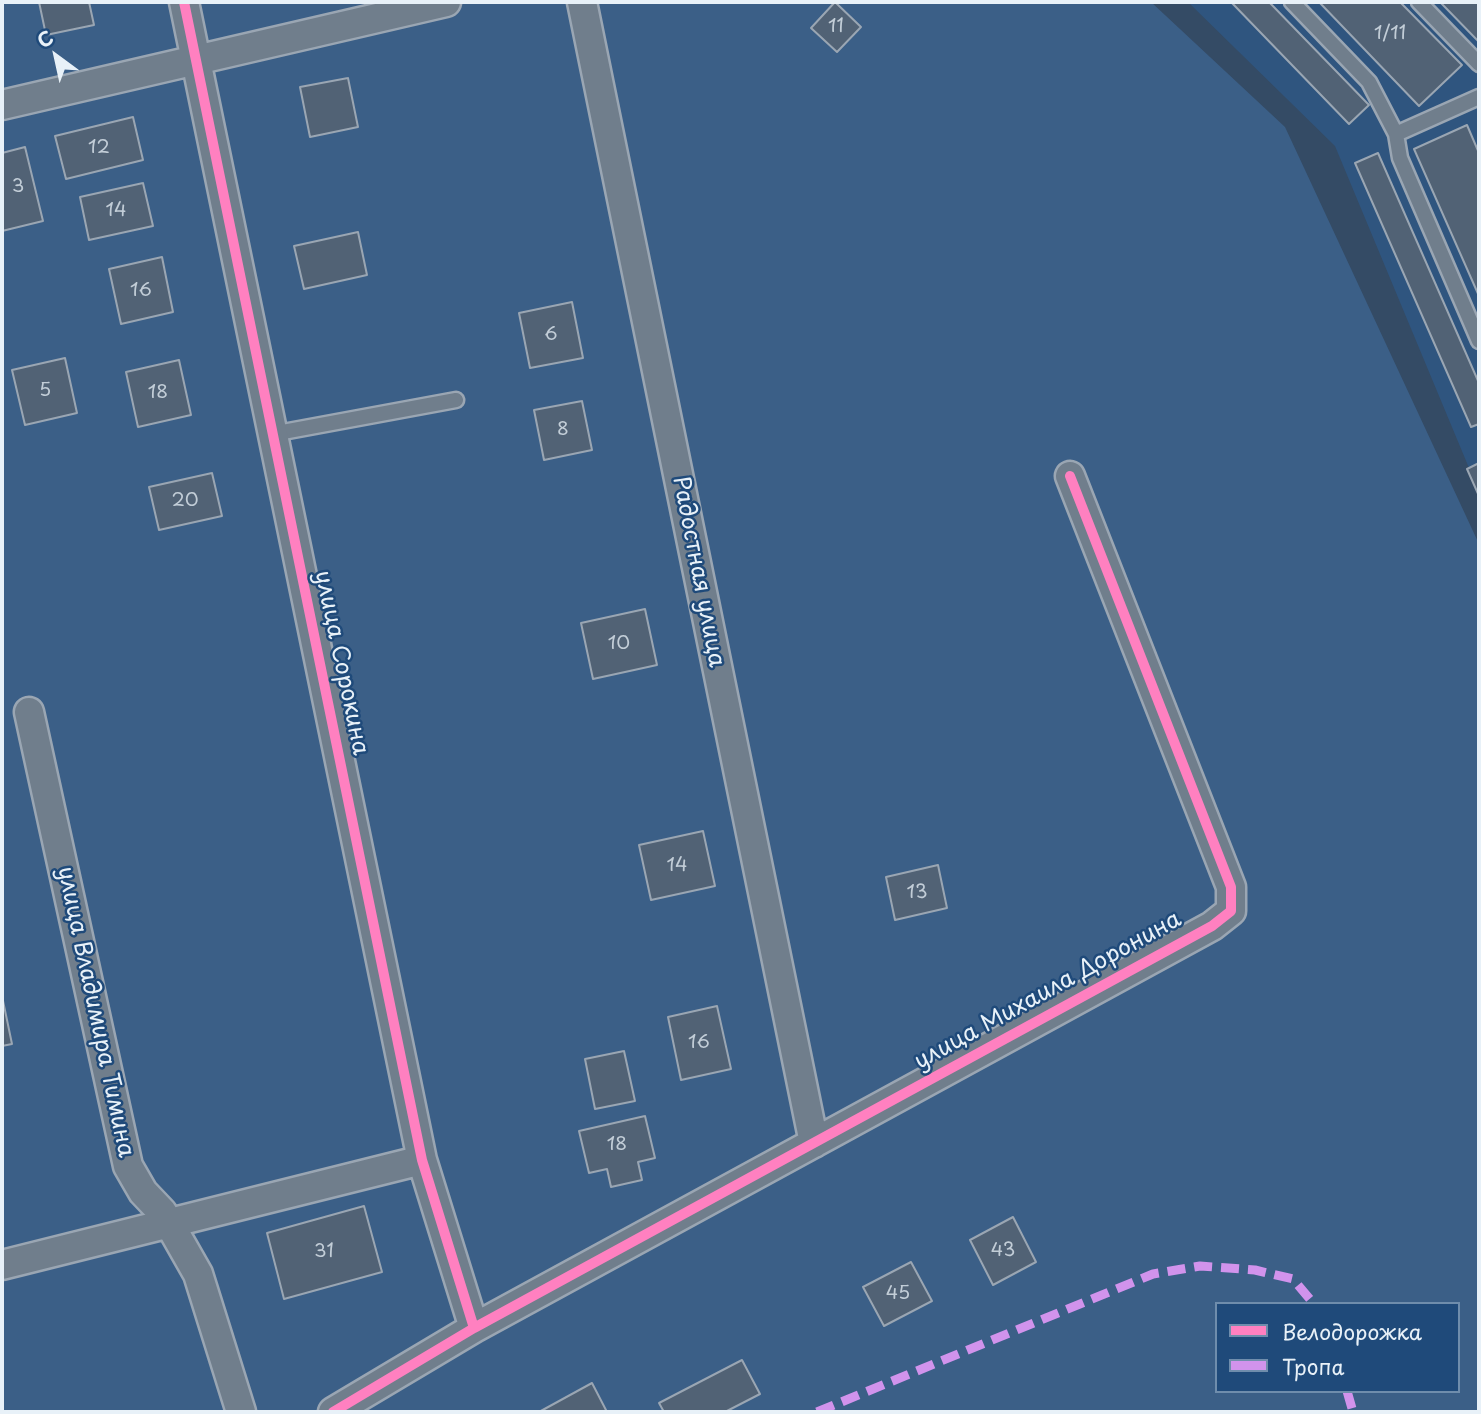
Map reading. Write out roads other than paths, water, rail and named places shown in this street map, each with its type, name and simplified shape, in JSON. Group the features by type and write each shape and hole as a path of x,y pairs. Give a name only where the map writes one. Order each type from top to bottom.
{"street":[{"name":"улица Сорокина","path":"184,2 422,1160 474,1328"},
{"path":"2,105 446,2"},
{"name":"Радостная улица","path":"582,2 814,1143"},
{"name":"улица Михаила Доронина","path":"332,1412 474,1328 1212,926 1231,911 1231,887 1070,476"},
{"name":"улица Владимира Тимина","path":"29,712 128,1166 143,1192 162,1212 198,1274 241,1412"},
{"path":"2,1265 422,1160"}],"lane":[{"path":"1292,2 1369,82 1396,134 1400,158 1479,341"},
{"path":"1419,2 1479,64"},
{"path":"1396,134 1476,99 1479,116"},
{"path":"272,434 456,400"}]}
